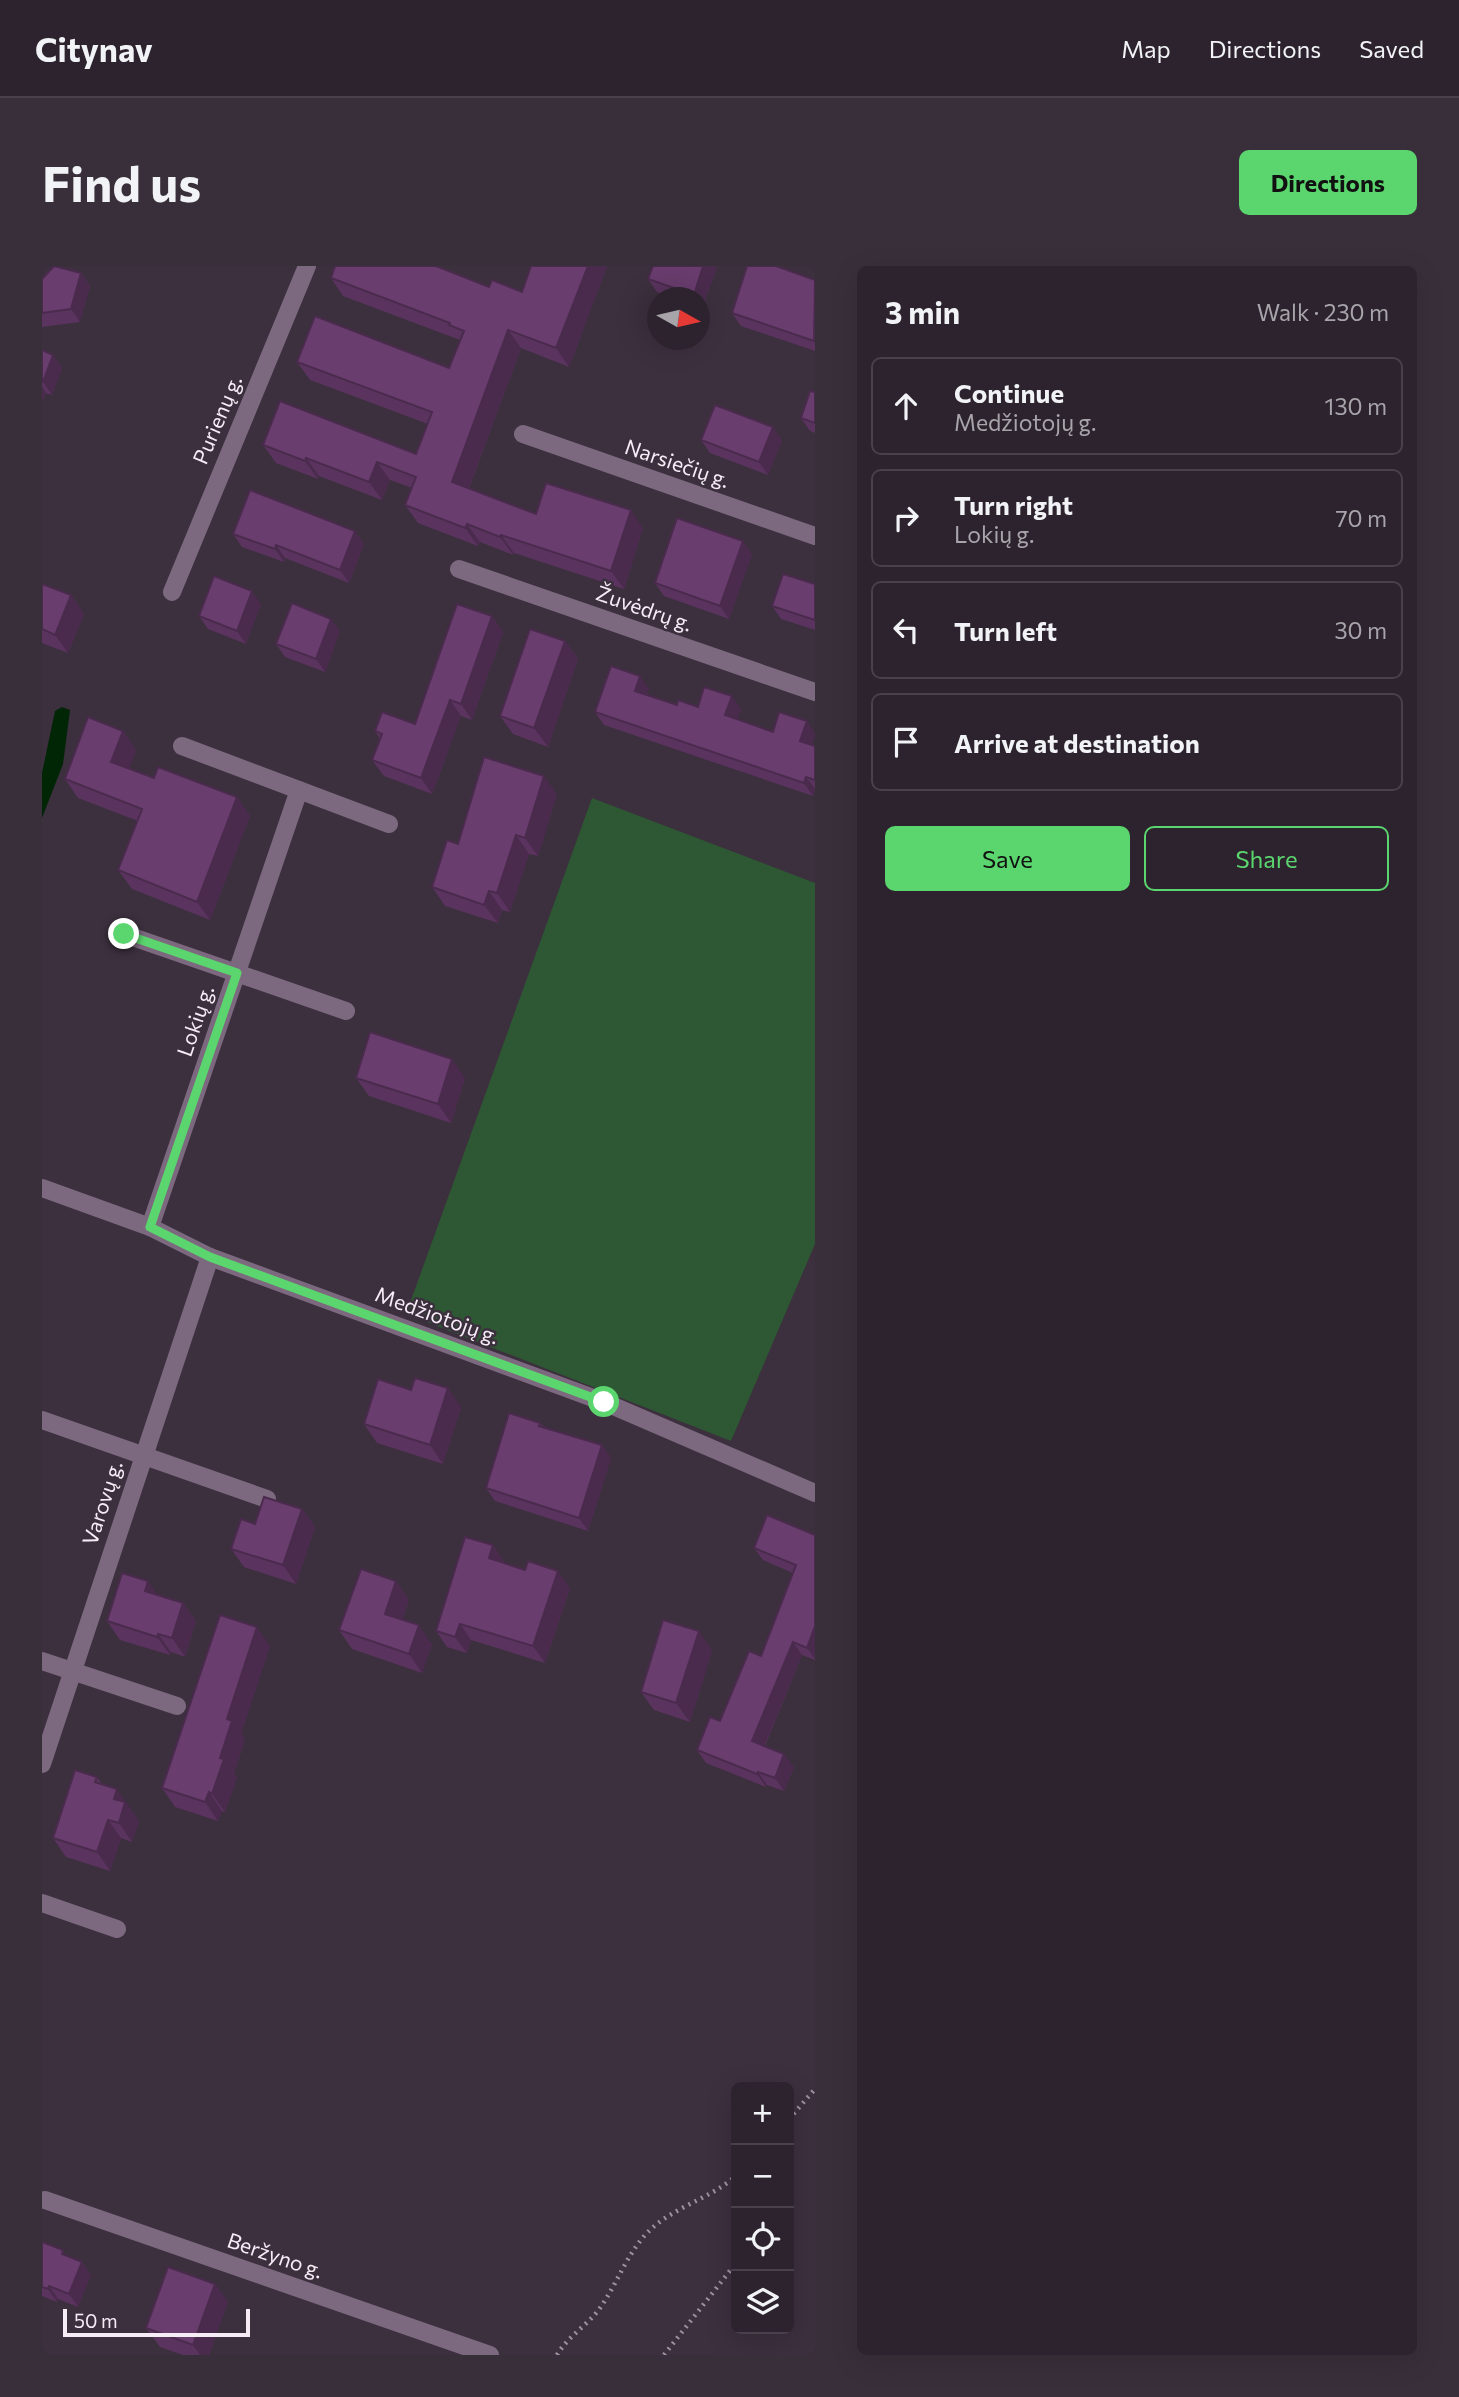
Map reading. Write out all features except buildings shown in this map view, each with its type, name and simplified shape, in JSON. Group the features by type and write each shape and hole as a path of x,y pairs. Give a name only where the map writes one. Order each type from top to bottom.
{"street":[{"name":"Purienų g.","path":"172,592 307,266"},
{"name":"Narsiečių g.","path":"523,434 815,536"},
{"name":"Žuvėdrų g.","path":"459,569 815,692"},
{"path":"182,746 390,824"},
{"name":"Lokių g.","path":"150,1227 299,789"},
{"path":"124,934 346,1011"},
{"name":"Medžiotojų g.","path":"42,1188 150,1227 210,1257 604,1402 815,1493"},
{"name":"Varovų g.","path":"42,1764 210,1257"},
{"path":"42,1420 267,1499"},
{"path":"42,1661 177,1706"},
{"path":"42,1903 117,1929"},
{"name":"Beržyno g.","path":"46,2200 490,2355"}],"path":[{"path":"794,2113 815,2089"},
{"path":"557,2355 565,2341 599,2309 646,2234 731,2179"},
{"path":"664,2355 731,2269"}],"shaded area":[{"path":"62,707 70,710 63,764 42,818 42,773 55,711"},
{"path":"592,798 815,883 815,1244 731,1441 406,1314"}],"route":[{"path":"124,934 237,973 150,1227 210,1257 604,1402"}]}
